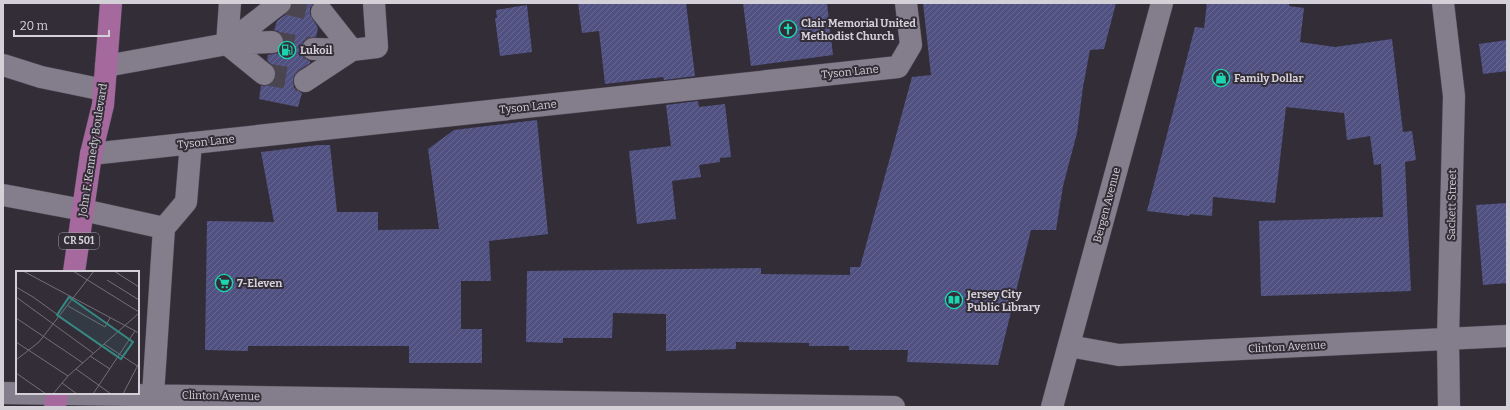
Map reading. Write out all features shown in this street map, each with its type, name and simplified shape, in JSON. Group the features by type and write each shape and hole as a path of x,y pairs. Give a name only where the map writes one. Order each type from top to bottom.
{"main road":[{"name":"John F. Kennedy Boulevard","path":"74,271 91,154 102,105 111,3"}],"street":[{"path":"227,44 230,3"},
{"path":"227,44 280,3"},
{"path":"313,49 352,50 377,47 374,3"},
{"name":"Tyson Lane","path":"91,154 898,67 911,45 906,3"},
{"name":"Bergen Avenue","path":"1052,407 1162,3"},
{"name":"Sackett Street","path":"1443,3 1454,96 1448,338 1450,407"},
{"path":"322,12 352,50"},
{"path":"106,66 227,44 272,42"},
{"path":"227,44 264,74"},
{"path":"305,81 352,50"},
{"path":"3,65 41,77 104,90"},
{"path":"153,395 164,228 186,202 191,143"},
{"path":"3,195 83,210 164,228"},
{"name":"Clinton Avenue","path":"1068,346 1119,355 1507,336"},
{"name":"Clinton Avenue","path":"3,393 56,398 153,395 894,407"}],"building":[{"path":"292,3 314,3 310,8 310,14 318,28 316,37 307,38 303,42 301,48 302,55 310,61 310,63 298,71 294,76 294,88 302,93 298,107 259,99 261,86 269,85 273,82 276,76 275,69 267,60 268,55 278,53 283,47 283,36 278,31 274,30 277,21 288,13"},
{"path":"578,3 686,3 695,76 664,80 663,77 605,84 599,31 582,33"},
{"name":"Clair Memorial United Methodist Church","path":"743,3 827,3 833,55 751,66"},
{"path":"923,3 1116,3 1104,49 1090,50 1077,133 1063,186 1056,230 1031,230 998,365 907,362 908,350 849,350 849,346 809,346 809,343 736,342 736,349 666,351 666,314 613,313 612,338 563,338 563,343 526,342 527,271 761,268 761,274 850,275 850,267 860,267 912,77 931,75"},
{"path":"1207,3 1289,3 1289,6 1304,8 1300,42 1335,47 1392,39 1403,132 1412,131 1416,160 1405,162 1411,291 1261,296 1259,221 1383,217 1381,164 1374,165 1370,136 1347,140 1344,113 1286,107 1275,203 1213,197 1212,216 1190,214 1189,216 1147,211 1195,27 1204,28"},
{"path":"527,5 532,52 500,56 495,18 497,18 496,10"},
{"path":"1507,40 1507,71 1483,74 1479,44"},
{"path":"698,101 699,107 725,104 731,157 720,158 720,162 699,165 701,177 672,181 676,219 637,224 629,151 671,146 666,105"},
{"path":"537,120 548,234 489,241 491,281 461,281 461,329 482,329 482,363 409,363 409,346 248,346 248,351 205,350 207,221 274,222 261,152 330,145 337,212 378,212 378,230 439,229 428,149 454,130"},
{"path":"1507,203 1507,283 1483,285 1476,205"}],"tunnel":[{"path":"285,3 322,12"},
{"path":"272,42 313,49"},
{"path":"264,74 305,81"}],"place":[{"name":"Clair Memorial United Methodist Church","path":"788,29"},
{"name":"Lukoil","path":"287,50"},
{"name":"Family Dollar","path":"1221,78"},
{"name":"7-Eleven","path":"224,283"},
{"name":"Jersey City Public Library","path":"954,300"}]}
